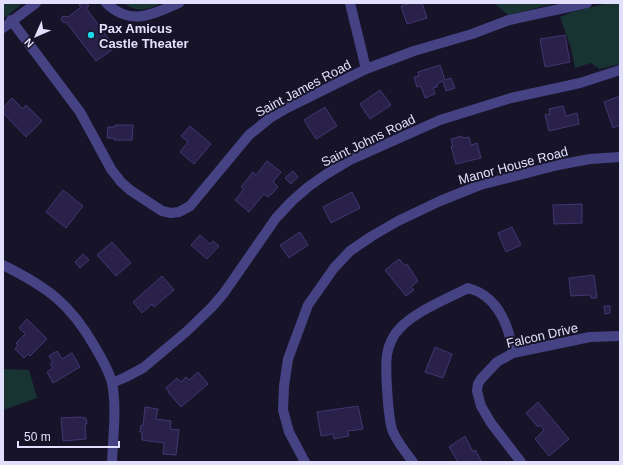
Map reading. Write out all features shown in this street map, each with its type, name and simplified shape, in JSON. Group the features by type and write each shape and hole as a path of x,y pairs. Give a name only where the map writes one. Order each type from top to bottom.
{"street":[{"path":"3,28 11,20 36,3"},
{"path":"106,3 114,10 123,14 138,17 149,16 179,3"},
{"path":"350,3 366,69"},
{"name":"Saint James Road","path":"11,20 80,112 115,176 130,190 149,203 162,211 171,213 179,212 190,206 249,134 260,125 287,108 366,69 414,50 472,34 509,20 587,3"},
{"name":"Saint Johns Road","path":"112,383 143,368 186,332 212,307 224,293 276,218 292,200 325,175 350,160 440,120 511,98 580,83 620,70"},
{"name":"Manor House Road","path":"305,462 289,432 283,410 284,386 288,359 308,304 318,288 345,257 372,236 398,221 440,201 480,185 577,161 620,157"},
{"path":"3,265 44,287 67,307 86,331 106,368 112,383 114,420 112,462"},
{"path":"413,462 392,431 389,417 386,356 392,339 398,329 406,322 433,306 468,288 482,293 500,312 510,333 514,353"},
{"name":"Falcon Drive","path":"520,462 491,424 480,406 477,395 478,384 486,372 497,362 514,353 590,337 620,336"}],"green space":[{"path":"3,3 23,3 3,19"},
{"path":"123,3 161,3 151,8 137,9"},
{"path":"494,3 556,3 508,15"},
{"path":"608,3 620,3 620,64 599,69 591,63 575,68 571,48 560,17 572,12"},
{"path":"3,369 29,370 37,398 3,410"}],"building":[{"name":"Pax Amicus Castle Theater","path":"86,3 89,6 86,8 115,48 96,61 66,22 64,23 61,20 63,16 68,17 81,7 79,5"},
{"path":"411,3 422,3 427,18 407,24 401,6"},
{"path":"565,35 570,62 545,67 540,39"},
{"path":"440,65 445,80 451,78 455,88 446,91 443,81 437,84 437,87 433,88 435,94 425,98 421,86 417,87 414,77 419,76 418,72"},
{"path":"380,90 391,105 370,119 360,104"},
{"path":"620,96 620,125 613,128 604,102"},
{"path":"12,98 23,109 26,105 42,121 26,137 3,113 3,108"},
{"path":"563,106 566,116 577,113 579,124 549,131 545,115 550,114 549,109"},
{"path":"325,107 337,126 316,139 304,120"},
{"path":"115,125 133,125 132,140 114,140 114,138 107,138 108,127 115,127"},
{"path":"190,126 211,144 194,164 180,152 188,142 181,136"},
{"path":"462,136 463,138 469,137 471,145 477,143 481,158 456,164 451,146 453,146 451,139"},
{"path":"267,161 281,172 273,182 278,187 268,197 264,194 249,212 235,200 244,189 241,187 253,172 256,175"},
{"path":"293,171 298,177 291,184 285,178"},
{"path":"63,190 83,206 66,228 46,212"},
{"path":"352,192 360,208 331,223 323,207"},
{"path":"582,204 582,223 554,224 553,205"},
{"path":"512,227 521,245 506,252 498,233"},
{"path":"300,232 308,245 289,258 280,245"},
{"path":"200,235 210,244 213,241 219,246 207,259 191,245"},
{"path":"112,242 131,263 116,276 97,255"},
{"path":"83,254 89,260 80,268 75,262"},
{"path":"399,259 405,266 407,264 418,281 411,287 414,290 406,296 385,270"},
{"path":"594,275 597,298 591,298 590,295 571,296 569,278"},
{"path":"162,276 174,290 154,307 152,304 142,313 133,302"},
{"path":"604,306 610,306 610,313 605,314"},
{"path":"27,319 47,339 30,356 28,354 24,358 15,349 18,345 16,343 25,334 19,328"},
{"path":"435,347 452,354 443,378 425,372"},
{"path":"57,351 62,359 72,353 80,367 53,383 47,372 53,368 50,364 53,362 49,356"},
{"path":"198,372 208,384 181,407 166,388 177,378 181,382 186,377 189,380"},
{"path":"538,402 569,439 549,456 535,439 544,430 540,425 538,427 526,413"},
{"path":"358,406 363,429 348,431 349,436 334,439 333,434 321,436 317,412"},
{"path":"145,407 158,409 156,419 171,421 170,429 179,430 176,455 163,454 164,443 142,440 142,432 140,432 141,425 143,426"},
{"path":"61,418 86,418 86,439 63,441"},
{"path":"465,436 473,452 475,450 482,462 458,462 449,447"}],"place":[{"name":"Pax Amicus Castle Theater","path":"91,35"}]}
